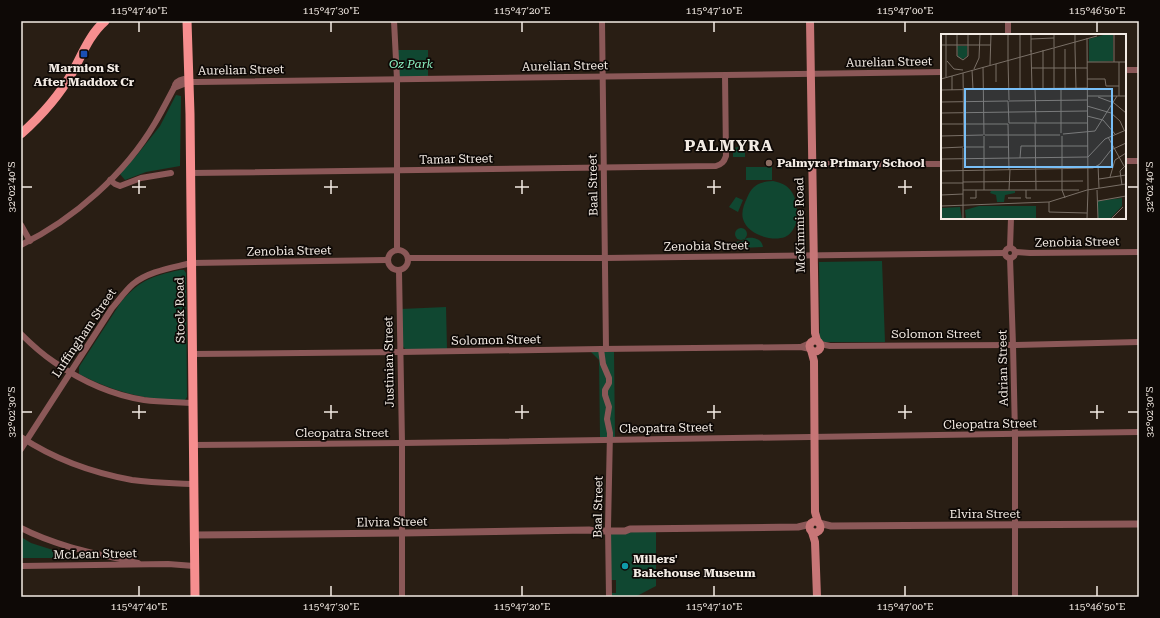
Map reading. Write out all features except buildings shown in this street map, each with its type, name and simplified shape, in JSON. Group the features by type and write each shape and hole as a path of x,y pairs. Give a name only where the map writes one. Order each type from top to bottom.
{"main road":[{"path":"21,129 49,100 70,70 84,40 99,21"},
{"path":"21,134 41,115 59,93 73,71 88,41 105,21"},
{"name":"McKimmie Road","path":"810,21 815,527"},
{"name":"Stock Road","path":"188,22 195,597"},
{"path":"815,527 817,597"}],"street":[{"path":"394,21 397,79 397,250"},
{"name":"Baal Street","path":"602,21 605,258 603,364 609,378 609,383 605,390 609,407 607,419 610,440 608,529 609,597"},
{"path":"1008,21 1008,34"},
{"path":"1126,70 1139,70"},
{"name":"Aurelian Street","path":"189,82 941,72"},
{"name":"Tamar Street","path":"191,173 716,166 725,161 726,156 725,75"},
{"path":"21,246 52,228 91,199 110,180 144,140 174,88 189,82"},
{"path":"1126,161 1139,161"},
{"path":"811,164 941,164"},
{"path":"110,180 120,186 141,178 171,173"},
{"path":"1010,248 1016,252 1014,257 1010,258 1006,256 1005,253 1007,249 1010,248 1011,219"},
{"path":"21,225 30,241"},
{"path":"397,250 404,252 408,258 407,265 399,271 392,269 387,260 390,253 397,250"},
{"name":"Zenobia Street","path":"1016,252 1139,252"},
{"name":"Zenobia Street","path":"408,258 605,258 1005,253"},
{"name":"Adrian Street","path":"1010,258 1014,345 1015,597"},
{"name":"Zenobia Street","path":"192,263 387,260"},
{"name":"Luffingham Street","path":"21,449 24,439 71,373 112,308 123,294 133,284 152,273 192,263"},
{"name":"Justinian Street","path":"399,271 402,443 402,597"},
{"path":"21,334 53,362 93,384 127,396 155,401 193,403"},
{"name":"Solomon Street","path":"192,354 800,347 814,344 830,346 1014,345 1139,342"},
{"name":"Cleopatra Street","path":"193,445 1139,432"},
{"path":"24,439 63,460 118,477 158,483 194,484"},
{"name":"Elvira Street","path":"194,535 402,534 589,530 595,527 608,529 626,527 630,529 1139,524"},
{"path":"21,528 51,542 86,552 147,564"},
{"name":"McLean Street","path":"21,566 168,564 179,566 194,564"}],"green space":[{"name":"Oz Park","path":"395,50 428,50 428,79 397,79"},
{"path":"176,95 181,96 180,166 146,172 125,180 120,174 160,126"},
{"path":"738,145 745,145 745,157 733,157 733,148 738,147"},
{"path":"746,167 772,167 772,180 746,180"},
{"path":"773,181 779,182 788,187 795,200 797,211 795,226 792,231 785,237 779,238 760,236 754,233 745,224 742,216 744,205 751,190 760,183"},
{"path":"736,197 743,200 738,212 729,207"},
{"path":"743,228 746,229 746,239 739,240 736,239 735,232 736,229"},
{"path":"747,238 757,239 761,242 763,247 741,248 734,246 735,242 742,241"},
{"path":"882,261 885,342 824,342 820,339 819,262"},
{"path":"184,270 186,273 187,397 185,400 150,398 123,392 105,386 79,374 79,367 121,302 134,289 147,280 162,274"},
{"path":"446,307 447,349 405,349 402,345 401,309"},
{"path":"591,352 614,352 615,437 600,437 599,360"},
{"path":"656,531 656,586 635,597 611,597 611,593 616,593 616,580 611,580 611,535 613,533"},
{"path":"21,537 31,543 78,558 21,558"}],"place":[{"name":"Marmion St After Maddox Cr","path":"84,54"},
{"name":"Palmyra Primary School","path":"769,163"},
{"name":"Millers' Bakehouse Museum","path":"625,566"}],"district":[{"name":"PALMYRA","path":"729,145"}]}
